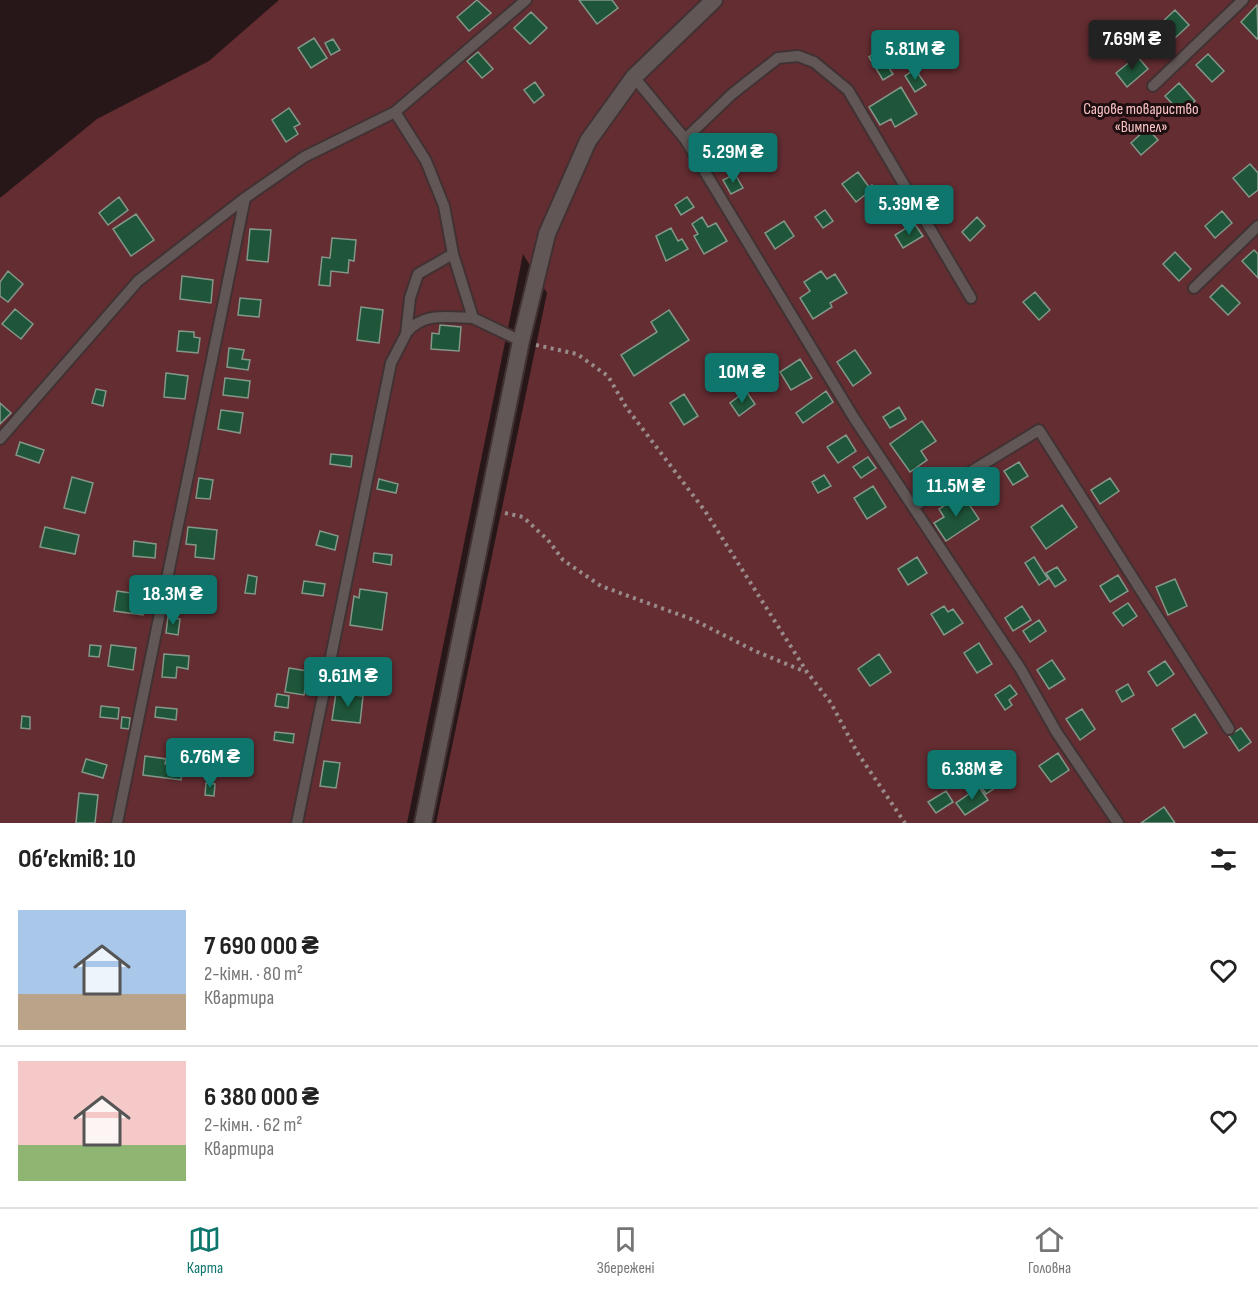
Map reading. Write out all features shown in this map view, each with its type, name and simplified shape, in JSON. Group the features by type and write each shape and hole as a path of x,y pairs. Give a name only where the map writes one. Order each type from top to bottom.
{"street":[{"path":"423,823 521,341 547,234 588,141 634,77 714,0"}],"lane":[{"path":"0,439 138,281 245,198 304,157 395,112 526,0"},
{"path":"1153,86 1243,0"},
{"path":"685,139 732,93 778,58 798,56 814,62 848,90 971,298"},
{"path":"634,77 685,139 788,313 1020,668 1057,733 1119,823"},
{"path":"395,112 426,161 444,206 453,254 472,318"},
{"path":"117,823 245,198"},
{"path":"1194,288 1258,226"},
{"path":"406,333 410,298 418,274 453,254"},
{"path":"297,823 391,363 406,333 414,323 435,317 472,318 521,341"},
{"path":"913,507 1039,430 1229,729"}],"path":[{"path":"521,341 576,354 608,376 626,407 705,511 807,672 831,703 857,752 905,823"},
{"path":"487,510 523,517 548,540 563,560 601,586 694,620 755,651 807,672"}],"green space":[{"name":"Садове товариство «Вимпел»","path":"279,0 1258,0 1258,823 436,823 547,293 523,254 407,823 0,823 0,198 97,119 209,61"}],"building":[{"path":"477,0 491,13 469,31 457,17"},
{"path":"579,0 612,0 618,8 597,24"},
{"path":"1257,5 1258,37 1257,39 1241,22"},
{"path":"1175,10 1189,25 1175,38 1161,23"},
{"path":"531,12 547,28 530,44 514,28"},
{"path":"314,38 327,58 311,68 298,48"},
{"path":"333,39 340,50 331,55 325,43"},
{"path":"944,41 953,59 938,67 928,50"},
{"path":"878,51 893,74 883,80 869,57"},
{"path":"478,52 493,69 482,78 467,61"},
{"path":"1208,54 1224,71 1212,82 1196,65"},
{"path":"1137,56 1148,69 1127,87 1116,73"},
{"path":"915,69 926,85 915,92 905,76"},
{"path":"535,82 544,95 534,103 524,90"},
{"path":"1179,83 1195,101 1181,113 1165,96"},
{"path":"901,87 917,114 895,127 891,119 880,125 869,107"},
{"path":"289,108 300,124 294,127 298,134 286,142 272,120"},
{"path":"1147,128 1158,140 1141,155 1131,143"},
{"path":"1250,164 1258,173 1258,190 1249,197 1233,178"},
{"path":"858,172 869,187 872,185 878,193 874,196 870,191 856,202 842,184"},
{"path":"735,174 743,188 731,194 723,180"},
{"path":"119,197 128,210 108,225 99,213"},
{"path":"687,197 694,207 681,215 675,205"},
{"path":"825,210 833,221 823,228 815,217"},
{"path":"1222,211 1232,223 1215,238 1205,226"},
{"path":"136,214 154,240 131,256 113,229"},
{"path":"702,217 708,227 716,223 727,241 704,254 694,236 698,234 692,224"},
{"path":"977,217 985,226 970,241 962,232"},
{"path":"784,221 794,236 775,249 765,233"},
{"path":"914,223 923,236 903,248 895,235"},
{"path":"671,228 678,241 682,239 688,249 666,261 656,236"},
{"path":"250,229 271,230 268,262 247,260"},
{"path":"332,238 356,240 354,261 349,260 348,273 331,271 330,286 319,285 322,257 330,258"},
{"path":"1254,250 1258,254 1258,278 1242,261"},
{"path":"1175,252 1191,269 1179,281 1163,264"},
{"path":"8,271 23,284 8,302 0,296 0,282"},
{"path":"821,271 827,279 835,274 847,293 830,303 832,307 813,319 800,298 810,291 804,282"},
{"path":"182,276 213,280 211,303 180,299"},
{"path":"1222,285 1240,303 1228,315 1210,297"},
{"path":"1035,292 1050,310 1039,320 1023,302"},
{"path":"240,298 261,300 259,317 238,315"},
{"path":"361,307 383,310 379,343 357,340"},
{"path":"15,309 33,324 21,339 2,324"},
{"path":"669,310 689,340 634,376 621,355 657,332 651,322"},
{"path":"440,325 461,327 459,351 431,349 432,333 439,334"},
{"path":"179,331 194,332 194,337 200,338 198,353 177,351"},
{"path":"229,348 244,350 242,359 250,360 248,370 227,367"},
{"path":"855,350 871,373 853,386 837,362"},
{"path":"800,359 812,378 791,390 780,372"},
{"path":"166,373 188,376 185,399 164,397"},
{"path":"225,378 250,381 248,398 223,395"},
{"path":"96,389 106,391 103,406 92,403"},
{"path":"746,391 755,404 739,416 730,403"},
{"path":"826,391 833,402 803,423 796,413"},
{"path":"684,394 698,416 684,425 670,403"},
{"path":"0,403 11,413 0,424"},
{"path":"899,407 906,419 890,428 883,417"},
{"path":"221,410 243,413 240,433 218,429"},
{"path":"922,421 936,441 921,451 927,460 910,472 890,444"},
{"path":"846,435 856,451 838,463 827,447"},
{"path":"20,442 44,450 39,463 16,455"},
{"path":"331,454 352,456 351,467 330,464"},
{"path":"868,457 876,468 861,478 853,467"},
{"path":"1019,462 1028,476 1013,485 1004,471"},
{"path":"824,475 831,486 818,493 812,482"},
{"path":"72,477 93,483 85,513 64,508"},
{"path":"199,478 213,480 210,499 196,498"},
{"path":"983,478 994,493 983,500 973,484"},
{"path":"1110,478 1119,491 1100,504 1091,490"},
{"path":"379,479 398,484 396,493 377,489"},
{"path":"873,486 886,507 867,519 854,498"},
{"path":"962,494 979,519 946,541 934,523 944,517 939,509"},
{"path":"1062,505 1077,527 1046,549 1031,527"},
{"path":"45,527 79,535 75,554 40,547"},
{"path":"188,527 217,530 214,559 195,557 196,545 186,544"},
{"path":"320,531 338,536 335,550 316,545"},
{"path":"134,541 156,544 155,558 133,556"},
{"path":"374,553 392,555 391,565 373,562"},
{"path":"917,557 927,573 908,585 898,569"},
{"path":"1034,557 1048,579 1039,585 1025,563"},
{"path":"1057,567 1066,580 1055,587 1046,573"},
{"path":"248,575 257,577 255,594 245,593"},
{"path":"1118,575 1128,591 1110,602 1100,586"},
{"path":"1175,579 1187,606 1168,615 1156,587"},
{"path":"304,581 325,584 323,596 302,593"},
{"path":"186,582 207,585 204,601 183,598"},
{"path":"360,589 387,593 382,630 350,625 354,596 359,598"},
{"path":"117,591 145,595 143,615 114,611"},
{"path":"1128,603 1137,616 1123,626 1113,613"},
{"path":"944,606 948,612 953,609 963,623 944,635 931,614"},
{"path":"1022,606 1031,620 1013,631 1005,618"},
{"path":"168,617 180,619 178,635 166,633"},
{"path":"1039,620 1046,631 1030,642 1023,631"},
{"path":"979,643 992,664 977,673 964,653"},
{"path":"90,645 101,646 99,657 89,656"},
{"path":"111,645 136,648 133,670 108,666"},
{"path":"164,654 189,656 188,669 177,667 176,678 162,677"},
{"path":"879,654 891,672 870,686 858,669"},
{"path":"1052,660 1065,679 1049,689 1037,670"},
{"path":"1165,661 1174,674 1157,686 1148,672"},
{"path":"289,668 308,671 304,695 285,692"},
{"path":"1128,684 1134,695 1122,702 1116,691"},
{"path":"1010,685 1017,694 1009,700 1012,705 1005,710 995,695"},
{"path":"336,693 363,696 360,723 332,720"},
{"path":"277,694 289,696 288,708 275,706"},
{"path":"101,706 119,708 118,719 100,717"},
{"path":"156,707 177,709 176,720 155,717"},
{"path":"1082,709 1095,729 1080,740 1066,719"},
{"path":"1195,714 1207,733 1184,748 1172,729"},
{"path":"22,716 30,717 30,729 21,728"},
{"path":"122,717 130,718 129,729 121,728"},
{"path":"1241,728 1251,742 1239,751 1229,736"},
{"path":"275,732 294,734 293,743 274,740"},
{"path":"1058,753 1069,770 1051,782 1039,766"},
{"path":"145,756 166,759 165,764 182,767 181,780 143,775"},
{"path":"954,758 961,769 942,781 935,770"},
{"path":"86,759 107,765 103,778 82,772"},
{"path":"324,761 340,763 336,788 320,786"},
{"path":"989,764 1002,783 986,794 973,774"},
{"path":"206,783 215,784 214,796 205,795"},
{"path":"979,787 988,800 965,815 956,803"},
{"path":"946,791 953,802 936,813 928,802"},
{"path":"79,793 98,795 95,823 76,823"},
{"path":"1164,807 1175,823 1141,823"}]}
